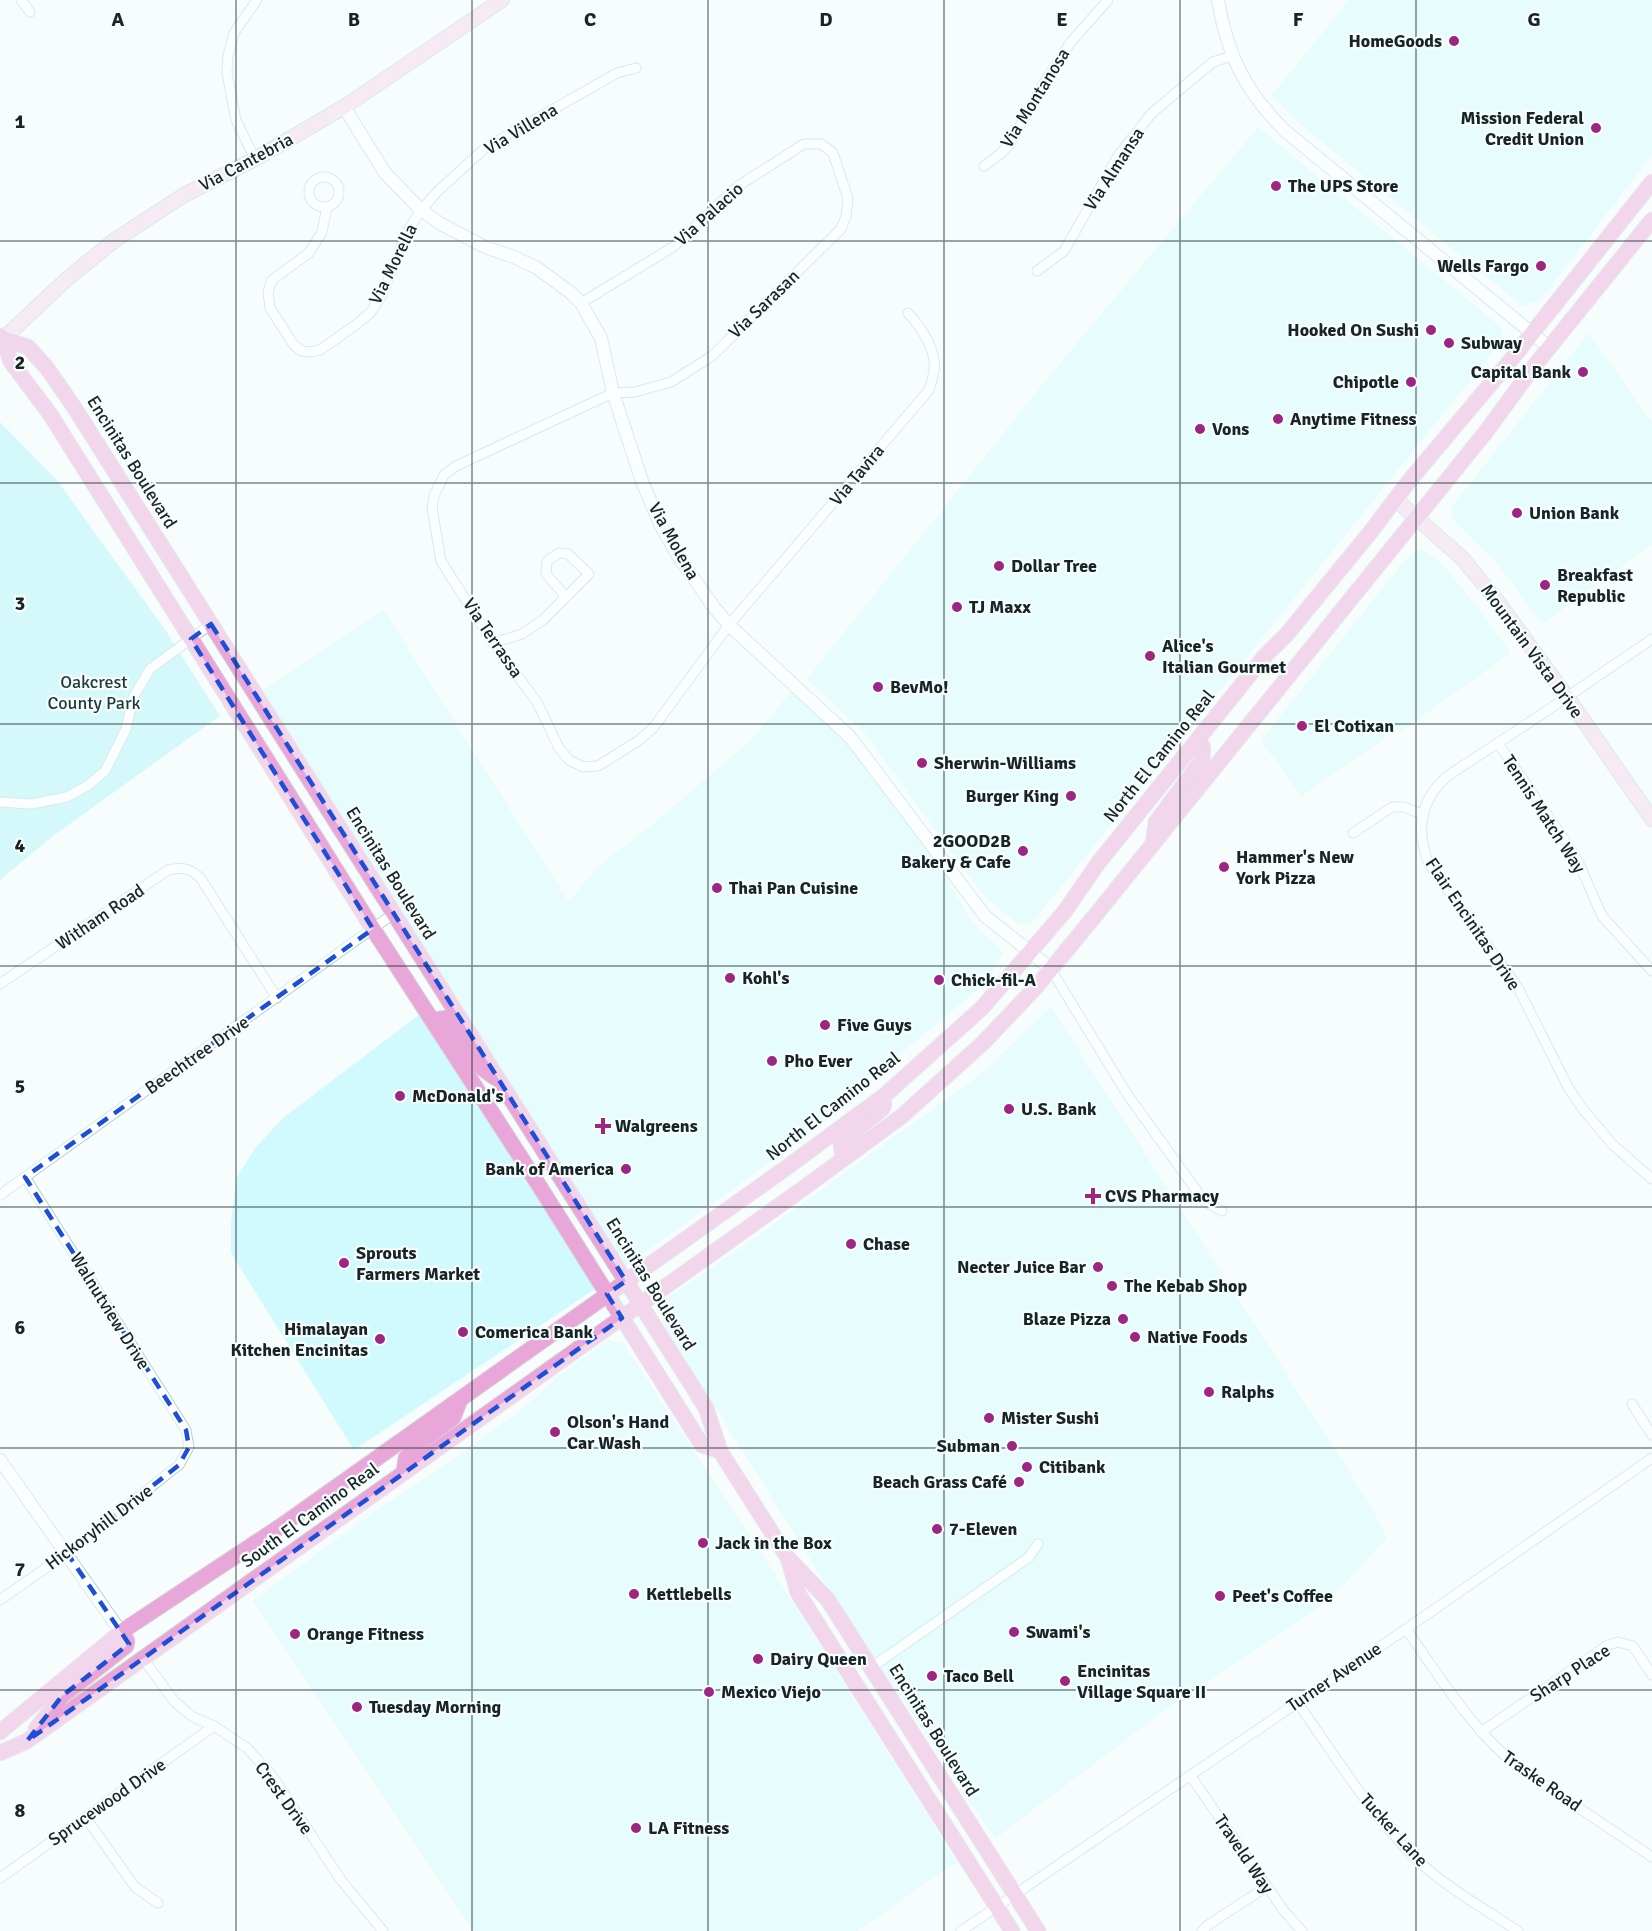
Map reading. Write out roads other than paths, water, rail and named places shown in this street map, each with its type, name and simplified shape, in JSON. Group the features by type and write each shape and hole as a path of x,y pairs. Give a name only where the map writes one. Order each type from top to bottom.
{"main road":[{"name":"Via Cantebria","path":"2,338 68,278 115,240 184,195 255,159 344,107 502,0"},
{"name":"North El Camino Real","path":"626,1281 885,1095 982,1008 1065,911 1099,862 1264,657 1287,634 1355,551 1652,182"},
{"path":"641,1305 902,1116 984,1042 1085,928 1416,518 1652,220"},
{"name":"Encinitas Boulevard","path":"2,338 28,347 47,368 74,407 706,1408 720,1451 788,1558 828,1599 1038,1931"},
{"name":"Encinitas Boulevard","path":"2,338 11,362 50,414 373,929 434,1020 702,1445 720,1451"},
{"name":"Mountain Vista Drive","path":"1395,499 1462,558 1503,609 1650,811"},
{"path":"1153,843 1156,822 1202,760 1203,749 1199,738"},
{"path":"927,1093 928,1068 984,1014 993,994"},
{"path":"434,1020 448,1018 478,1065 502,1083"},
{"path":"843,1159 841,1143 883,1108 885,1095"},
{"name":"South El Camino Real","path":"0,1732 121,1632 284,1524 626,1281"},
{"name":"South El Camino Real","path":"0,1753 27,1741 641,1305"},
{"path":"404,1472 406,1458 414,1447 453,1418 460,1399"},
{"name":"Encinitas Boulevard","path":"788,1558 798,1593 1012,1931"},
{"path":"27,1741 62,1696 126,1647 127,1641 121,1632"}],"street":[{"path":"21,0 30,12"},
{"path":"255,159 236,120 227,73 228,56 234,33 257,0"},
{"name":"Via Montanosa","path":"984,166 1009,145 1042,86 1071,42 1108,0"},
{"path":"1218,0 1231,56 1253,94 1284,130 1550,348"},
{"name":"Via Almansa","path":"1037,271 1064,251 1118,156 1152,112 1214,62 1231,56"},
{"name":"Via Villena","path":"421,210 485,148 617,73 636,68"},
{"name":"Via Molena","path":"344,107 385,173 421,210 441,224 485,247 514,256 537,268 571,293 580,303 602,338 613,393 642,481 660,524 678,556 712,606 729,625 850,737 985,916 1050,968"},
{"name":"Via Palacio","path":"580,303 673,247 738,186 804,144 821,144 832,153 834,159"},
{"name":"Via Sarasan","path":"613,393 635,392 671,382 712,356 841,229 846,216 848,199 834,159"},
{"name":"Via Morella","path":"327,207 322,232 309,254 272,280 268,292 270,308 301,351 320,350 370,312 382,295 408,230 421,210"},
{"name":"Via Tavira","path":"729,625 929,390 935,368 931,352 922,329 908,313"},
{"name":"Via Terrassa","path":"613,393 456,466 444,475 434,496 432,508 441,561 493,643 537,702 559,748 569,760 583,766 598,766 638,741 652,728 729,625"},
{"path":"493,643 522,634 543,620 566,597 589,574 568,554 558,553 547,561 546,574 566,597"},
{"path":"0,802 31,804 67,797 87,786 105,771 126,729 133,698 150,669 211,624"},
{"name":"Flair Encinitas Drive","path":"1652,639 1449,775 1437,785 1428,799 1421,828 1422,847 1429,864 1518,988 1577,1101 1612,1144 1652,1179"},
{"name":"Tennis Match Way","path":"1498,743 1570,848 1602,916 1652,971"},
{"path":"1353,833 1392,807 1404,807 1424,815"},
{"name":"Witham Road","path":"0,984 168,870 180,868 193,870 201,879 277,998"},
{"name":"Beechtree Drive","path":"0,1195 393,914"},
{"path":"1050,968 1128,1094 1204,1201 1222,1211"},
{"name":"Walnutview Drive","path":"25,1177 186,1430 189,1447"},
{"path":"1632,1404 1652,1435"},
{"name":"Hickoryhill Drive","path":"0,1600 67,1553 179,1465 189,1447"},
{"name":"Turner Avenue","path":"961,1931 1406,1629 1652,1458"},
{"path":"0,1460 121,1632"},
{"path":"872,1668 1028,1558 1038,1544"},
{"name":"Traske Road","path":"1406,1629 1481,1732 1501,1753 1518,1767 1652,1857"},
{"name":"Sharp Place","path":"1481,1732 1608,1645 1618,1642 1633,1646 1652,1675"},
{"name":"Crest Drive","path":"143,1659 174,1702 193,1717 214,1726 247,1748 273,1777 340,1880 382,1931"},
{"name":"Tucker Lane","path":"1297,1702 1372,1810 1411,1854 1439,1877 1518,1931"},
{"name":"Sprucewood Drive","path":"0,1878 214,1726"},
{"name":"Traveld Way","path":"1190,1775 1266,1887 1302,1931"},
{"path":"86,1818 135,1887 158,1903"},
{"path":"1202,1931 1266,1887"}],"place":[{"name":"HomeGoods","path":"1454,41"},
{"name":"Mission Federal Credit Union","path":"1596,128"},
{"name":"The UPS Store","path":"1276,186"},
{"name":"Wells Fargo","path":"1541,266"},
{"name":"Hooked On Sushi","path":"1431,330"},
{"name":"Subway","path":"1449,343"},
{"name":"Capital Bank","path":"1583,372"},
{"name":"Chipotle","path":"1411,382"},
{"name":"Anytime Fitness","path":"1278,419"},
{"name":"Vons","path":"1200,429"},
{"name":"Union Bank","path":"1517,513"},
{"name":"Dollar Tree","path":"999,566"},
{"name":"Breakfast Republic","path":"1545,585"},
{"name":"TJ Maxx","path":"957,607"},
{"name":"Alice's Italian Gourmet","path":"1150,656"},
{"name":"BevMo!","path":"878,687"},
{"name":"El Cotixan","path":"1302,726"},
{"name":"Sherwin-Williams","path":"922,763"},
{"name":"Burger King","path":"1071,796"},
{"name":"2GOOD2B Bakery & Cafe","path":"1023,851"},
{"name":"Hammer's New York Pizza","path":"1224,867"},
{"name":"Thai Pan Cuisine","path":"717,888"},
{"name":"Kohl's","path":"730,978"},
{"name":"Chick-fil-A","path":"939,980"},
{"name":"Five Guys","path":"825,1025"},
{"name":"Pho Ever","path":"772,1061"},
{"name":"McDonald's","path":"400,1096"},
{"name":"U.S. Bank","path":"1009,1109"},
{"name":"Walgreens","path":"603,1126"},
{"name":"Bank of America","path":"626,1169"},
{"name":"CVS Pharmacy","path":"1093,1196"},
{"name":"Chase","path":"851,1244"},
{"name":"Sprouts Farmers Market","path":"344,1263"},
{"name":"Necter Juice Bar","path":"1098,1267"},
{"name":"The Kebab Shop","path":"1112,1286"},
{"name":"Blaze Pizza","path":"1123,1319"},
{"name":"Comerica Bank","path":"463,1332"},
{"name":"Native Foods","path":"1135,1337"},
{"name":"Himalayan Kitchen Encinitas","path":"380,1339"},
{"name":"Ralphs","path":"1209,1392"},
{"name":"Mister Sushi","path":"989,1418"},
{"name":"Olson's Hand Car Wash","path":"555,1432"},
{"name":"Subman","path":"1012,1446"},
{"name":"Citibank","path":"1027,1467"},
{"name":"Beach Grass Café","path":"1019,1482"},
{"name":"7-Eleven","path":"937,1529"},
{"name":"Jack in the Box","path":"703,1543"},
{"name":"Kettlebells","path":"634,1594"},
{"name":"Peet's Coffee","path":"1220,1596"},
{"name":"Swami's","path":"1014,1632"},
{"name":"Orange Fitness","path":"295,1634"},
{"name":"Dairy Queen","path":"758,1659"},
{"name":"Taco Bell","path":"932,1676"},
{"name":"Encinitas Village Square II","path":"1065,1681"},
{"name":"Mexico Viejo","path":"709,1692"},
{"name":"Tuesday Morning","path":"357,1707"},
{"name":"LA Fitness","path":"636,1828"}],"park label":[{"name":"Oakcrest County Park","path":"94,692"}]}
